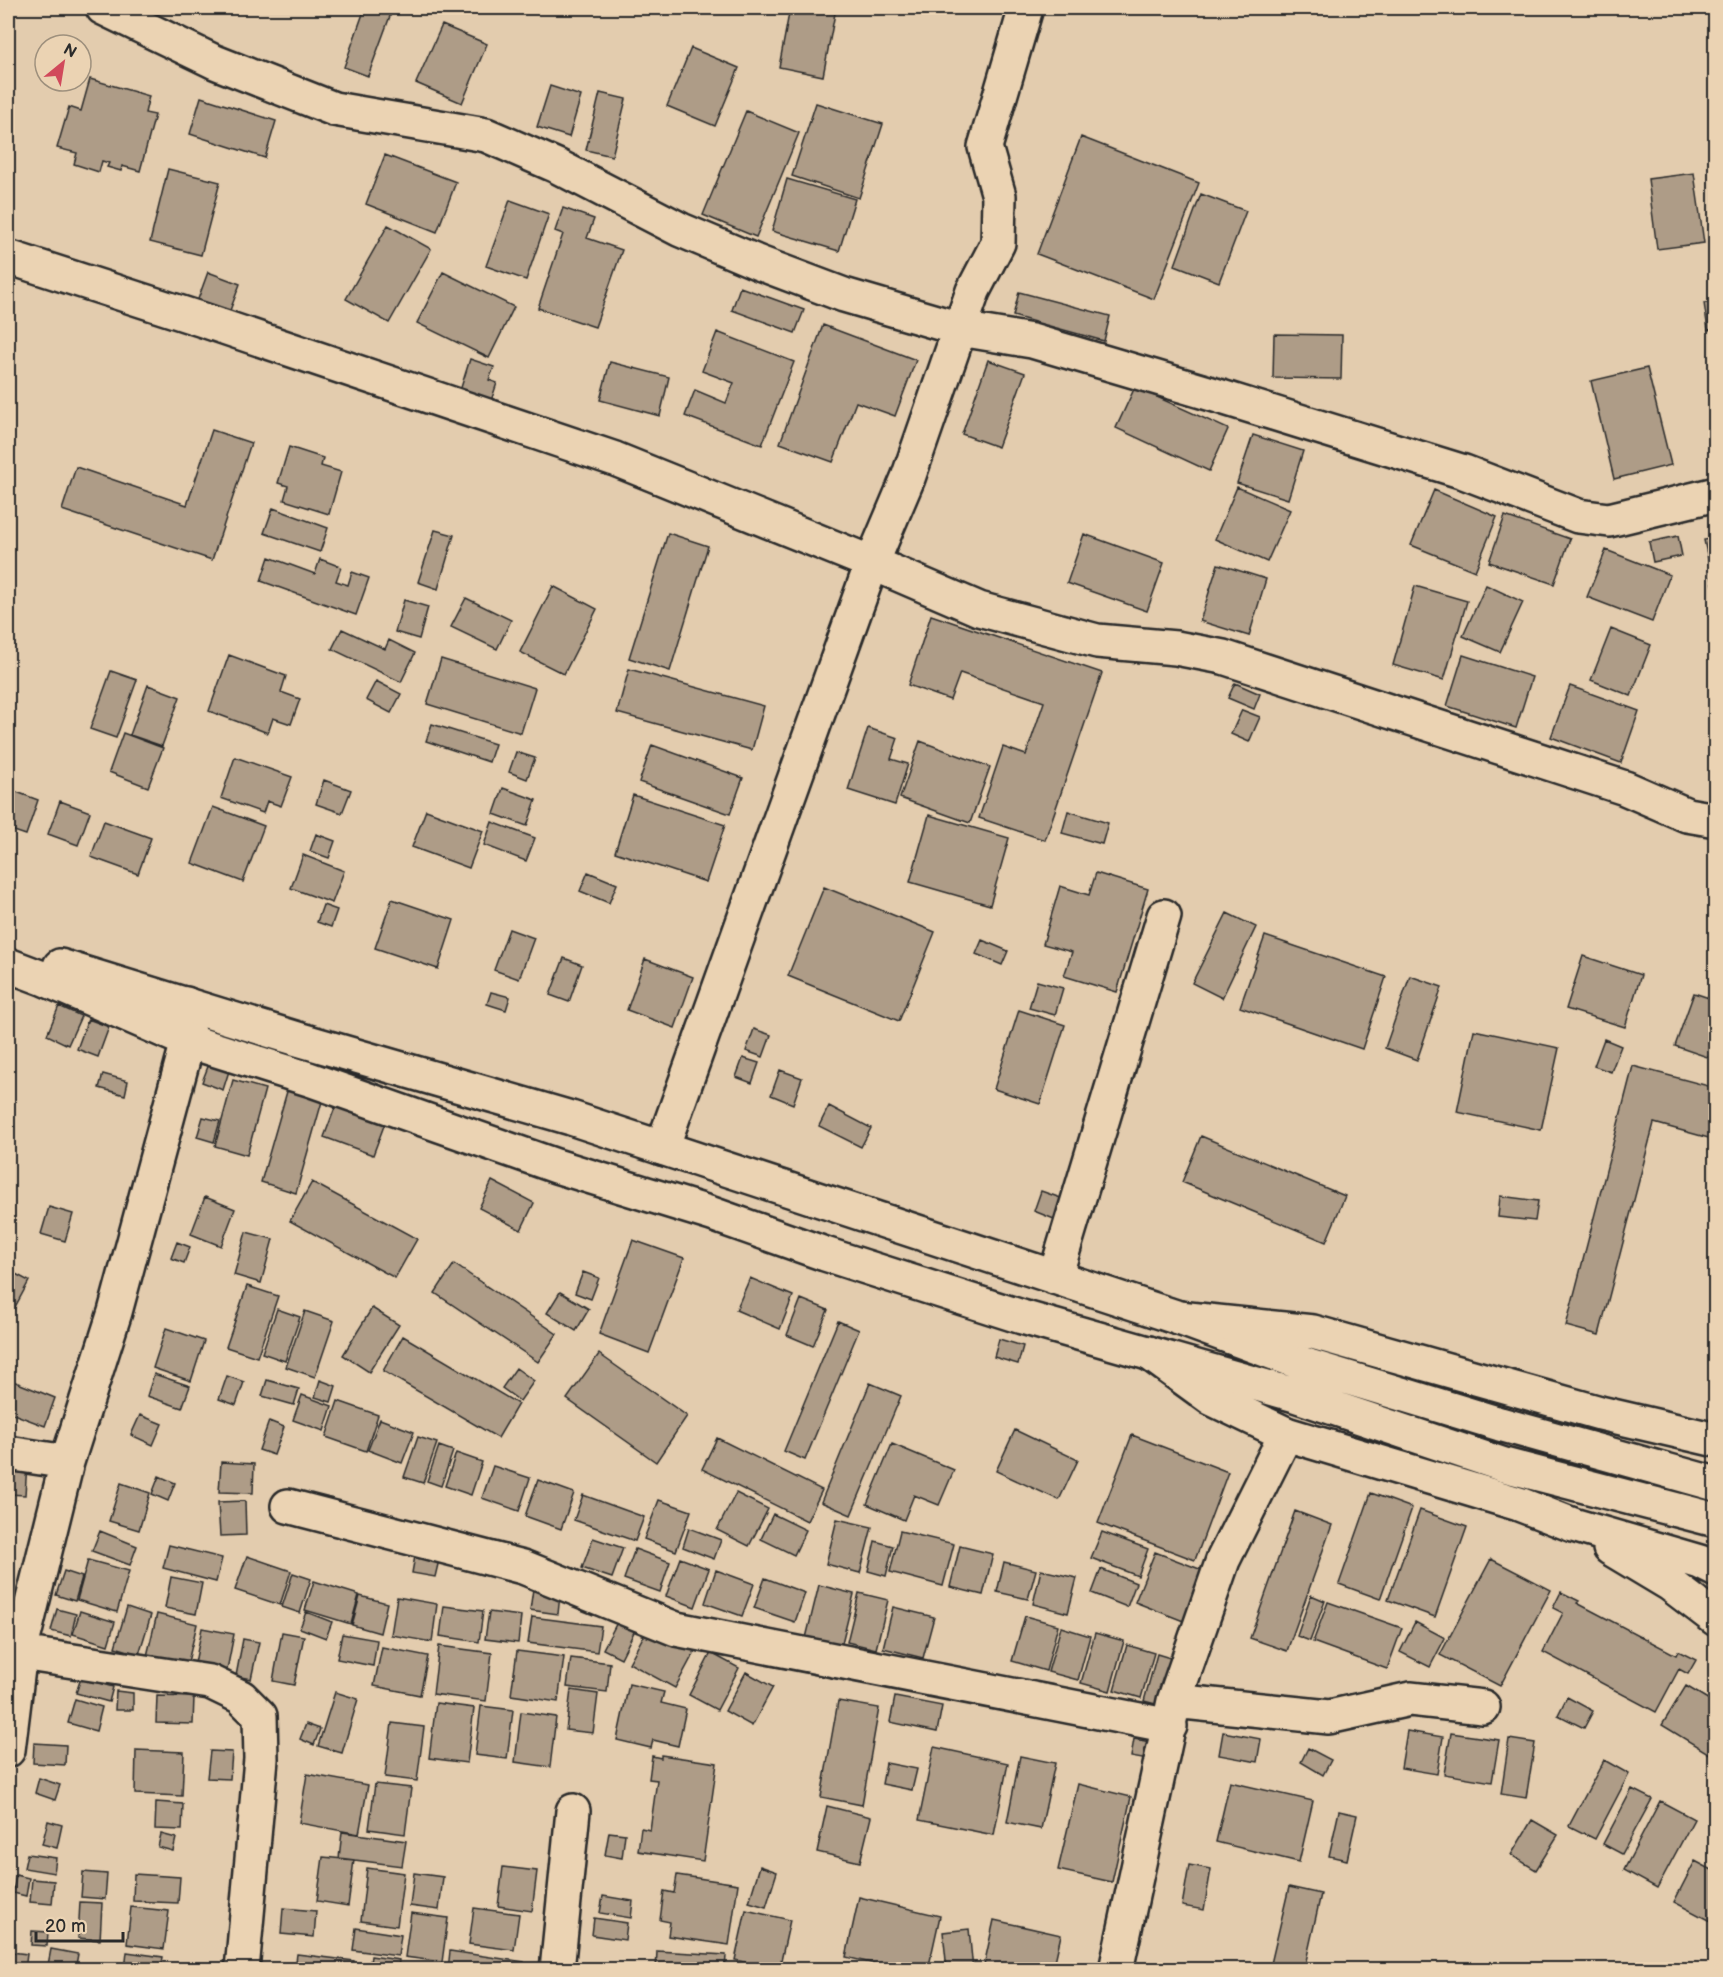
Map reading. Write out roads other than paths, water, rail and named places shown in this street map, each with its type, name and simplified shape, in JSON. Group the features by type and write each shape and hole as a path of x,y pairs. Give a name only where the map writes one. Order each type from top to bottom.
{"main road":[{"path":"103,8 215,62 334,109 486,135 557,166 681,230 844,296 960,329 1032,341 1215,395 1464,472 1578,516 1609,520 1716,494"},
{"path":"662,1148 872,563 908,478 973,291 998,243 999,196 985,147 1026,8"},
{"path":"8,257 615,459 979,609 1097,641 1176,648 1223,657 1625,788 1687,815 1716,820"},
{"path":"1055,1277 1164,916"},
{"path":"8,948 312,1043 572,1118 1179,1318 1321,1369 1500,1424 1716,1484"},
{"path":"8,965 188,1041 309,1079 556,1166 712,1214 825,1254 1022,1317 1295,1395 1504,1465 1716,1520"},
{"path":"8,1750 14,1652 67,1462 115,1312 188,1041 186,1005"},
{"path":"1179,1318 1313,1332 1600,1413 1716,1440"},
{"path":"1149,1353 1211,1398 1286,1434 1519,1504 1573,1525 1700,1562 1716,1570"},
{"path":"1116,1970 1172,1714 1223,1560 1286,1434"},
{"path":"8,1453 67,1462"},
{"path":"288,1506 523,1567 676,1629 1172,1714 1329,1717 1410,1699 1483,1707"},
{"path":"1573,1525 1670,1584 1716,1619"},
{"path":"14,1652 210,1682 241,1697 260,1716 261,1759 243,1970"},
{"path":"557,1970 573,1811"}]}
